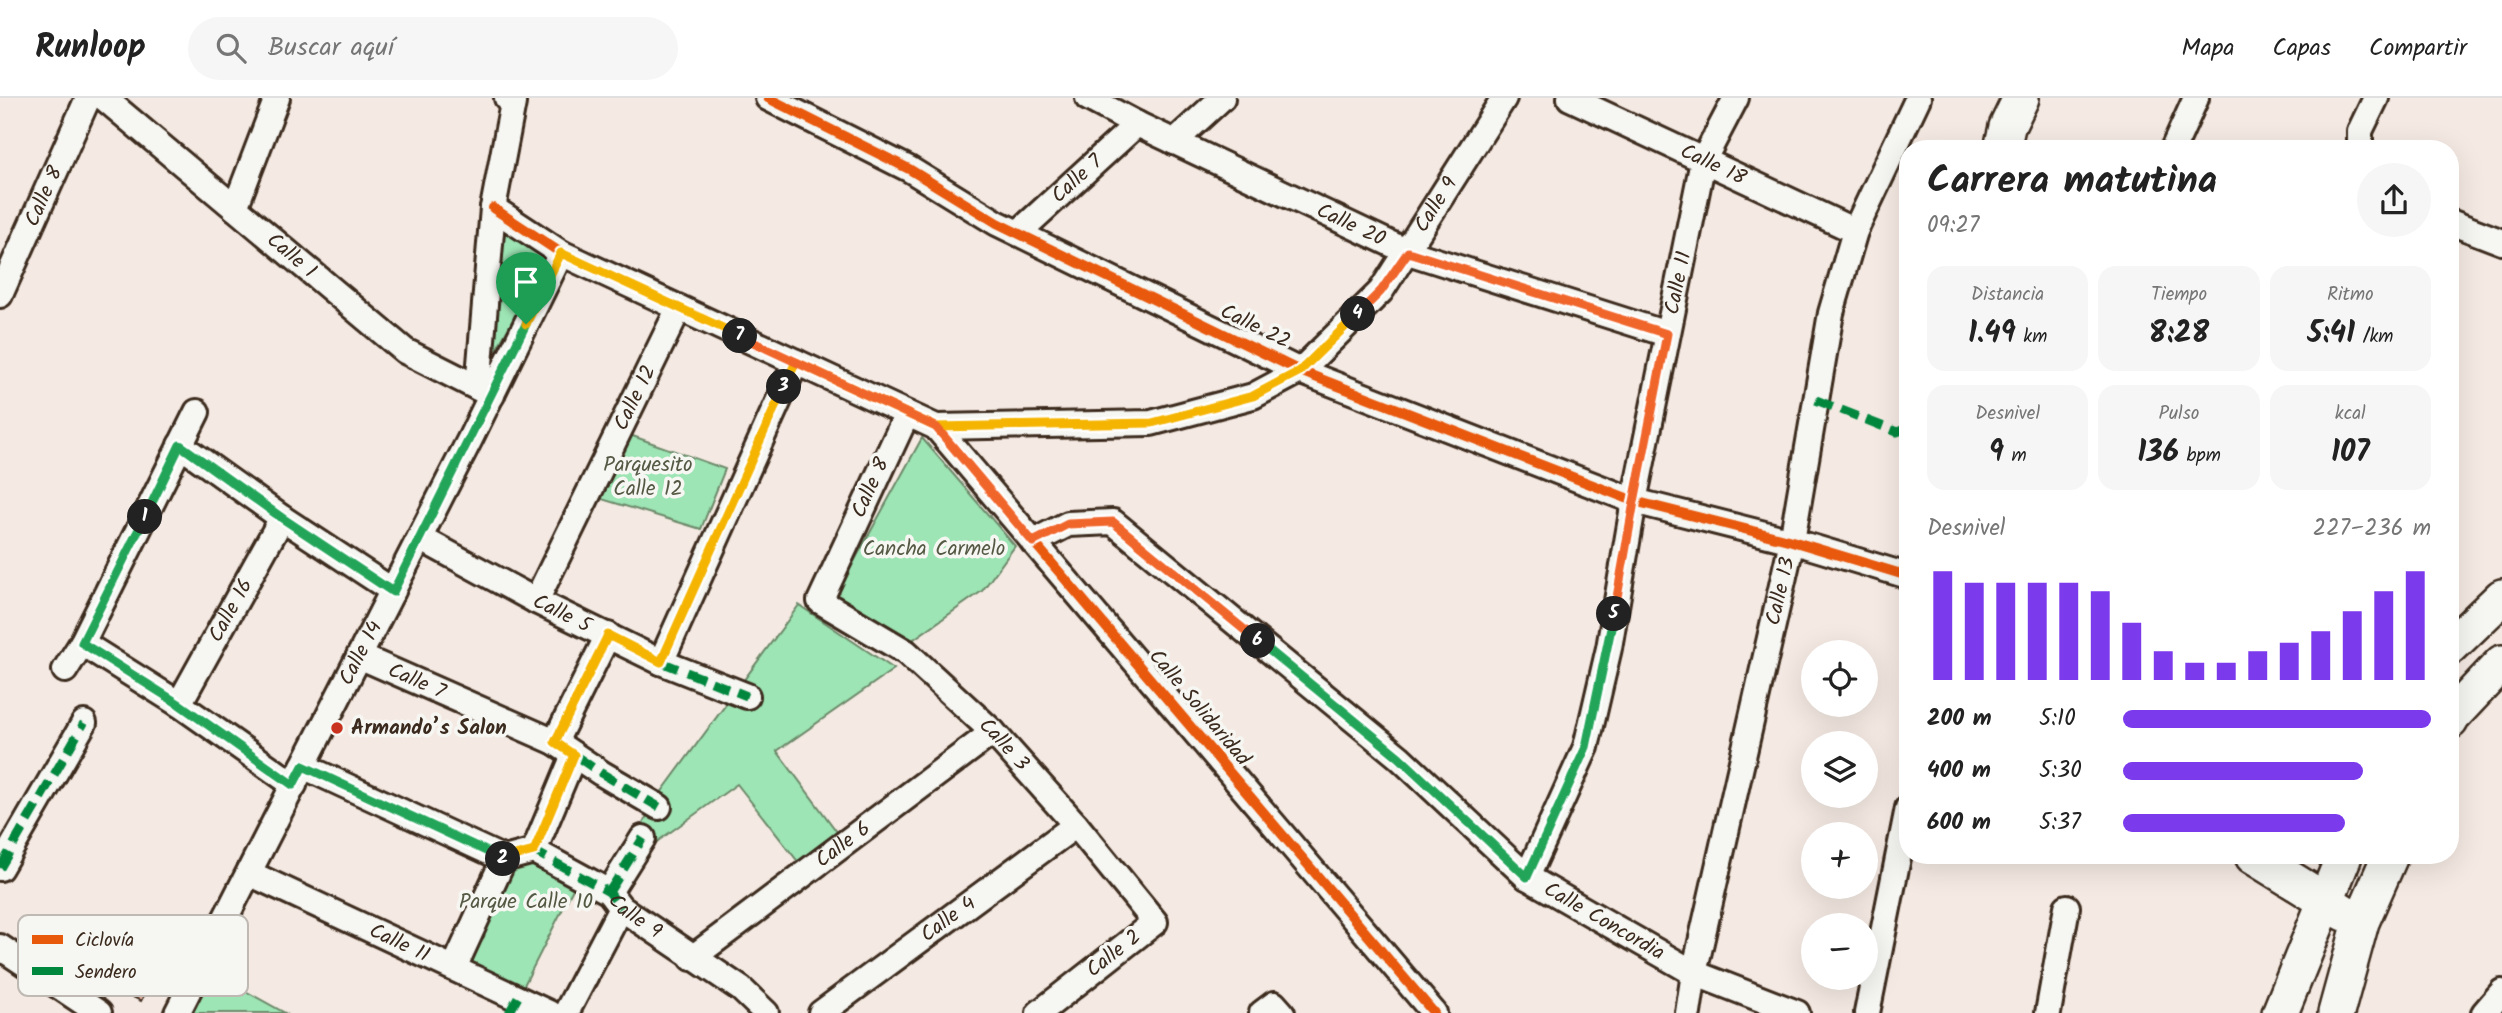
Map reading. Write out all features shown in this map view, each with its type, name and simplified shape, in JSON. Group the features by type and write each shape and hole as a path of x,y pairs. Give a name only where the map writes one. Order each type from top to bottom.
{"street":[{"name":"Calle 8","path":"0,295 88,98"},
{"name":"Calle 1","path":"104,98 405,351 485,391"},
{"path":"235,208 277,98"},
{"name":"Calle 14","path":"485,391 494,208 513,103 507,98"},
{"name":"Calle 22","path":"768,98 909,169 997,223 1300,371 1634,502 1792,541 1899,573"},
{"name":"Calle 20","path":"1088,98 1174,142 1408,252 1667,334"},
{"path":"1174,142 1222,98"},
{"name":"Calle 9","path":"936,427 1152,423 1253,396 1300,371 1381,291 1504,98"},
{"name":"Calle 18","path":"1570,98 1854,231"},
{"name":"Calle 11","path":"1527,877 1586,747 1608,648 1634,502 1703,161 1736,98"},
{"name":"Calle 13","path":"1688,1013 1694,973 1792,541 1831,313 1854,231 1918,98"},
{"path":"2004,140 2007,127 2021,98"},
{"path":"2177,140 2196,98"},
{"path":"2360,140 2360,131 2376,98"},
{"name":"Calle 7","path":"1018,233 1137,124"},
{"path":"494,208 561,253 936,427"},
{"path":"2459,225 2502,242"},
{"name":"Calle 14","path":"227,915 420,538 485,391 561,253"},
{"name":"Calle 12","path":"536,601 679,308"},
{"path":"661,662 796,362"},
{"path":"65,670 82,643 197,412"},
{"name":"Calle 8","path":"820,601 907,414"},
{"name":"Calle Solidaridad","path":"936,427 1434,1013"},
{"path":"180,445 282,518 393,592"},
{"name":"Calle 16","path":"179,704 282,518"},
{"name":"Calle Concordia","path":"1033,542 1068,524 1113,522 1399,757 1527,877 1694,973 1797,1013"},
{"name":"Calle 5","path":"420,538 536,601 661,662 747,695"},
{"path":"2459,638 2502,597"},
{"name":"Calle 3","path":"820,601 906,652 993,732 1076,825 1156,922"},
{"path":"82,643 298,776 504,859 534,851 565,748 608,635"},
{"name":"Calle 7","path":"359,656 565,748 601,774 659,807"},
{"path":"2459,709 2502,663"},
{"path":"0,868 84,723"},
{"name":"Calle 6","path":"692,958 993,732"},
{"name":"Calle 4","path":"821,1013 1076,825"},
{"path":"566,1013 643,838"},
{"name":"Calle 9","path":"534,851 615,900 692,958 741,989 766,1013"},
{"path":"1867,1013 1899,853"},
{"path":"454,968 504,859"},
{"path":"2265,864 2361,922"},
{"path":"2280,1013 2341,864"},
{"path":"2336,1013 2361,922 2386,864"},
{"name":"Calle 11","path":"249,873 454,968 514,1005 549,1013"},
{"path":"2048,1013 2067,907"},
{"name":"Calle 2","path":"1039,1013 1156,922"},
{"path":"0,947 18,959"},
{"path":"2484,1013 2502,992"},
{"path":"74,996 99,1013"},
{"name":"Calle 14","path":"177,1013 186,996"}],"green space":[{"path":"498,222 548,258 487,366"},
{"name":"Parquesito Calle 12","path":"627,434 725,469 701,529 595,497"},
{"name":"Cancha Carmelo","path":"922,438 1015,546 982,591 911,641 834,598"},
{"path":"799,605 894,669 777,751 846,844 807,873 737,784 622,867 652,805"},
{"name":"Parque Calle 10","path":"511,850 577,881 518,997 454,968"},
{"path":"248,992 285,1013 179,1013 188,996 248,996"}],"building":[{"path":"131,996 144,996 141,1001"}],"marked path":[{"path":"1816,400 1899,431"},
{"path":"661,662 747,696"},
{"path":"0,868 84,723"},
{"path":"555,742 659,807"},
{"path":"534,851 574,755"},
{"path":"609,892 643,838"},
{"path":"504,859 534,851 609,892 621,908"},
{"path":"509,1013 518,997"}],"cycle path":[{"path":"768,98 909,169 997,223 1300,371 1634,501 1792,541 1899,573"},
{"path":"493,208 561,253 936,427 1434,1013"}],"place":[{"name":"Armando’s Salon","path":"337,728"}],"route":[{"path":"526,324 393,592 282,518 180,445 82,643 179,704 293,785 303,766 504,859 534,851 574,755 555,742 608,635 661,662 796,362 936,427 1152,423 1253,396 1300,371 1381,291 1408,252 1667,334 1608,648 1586,747 1527,877 1399,757 1113,522 1068,524 1033,542 936,427 907,414 796,362 620,281 561,253 526,324"}]}
